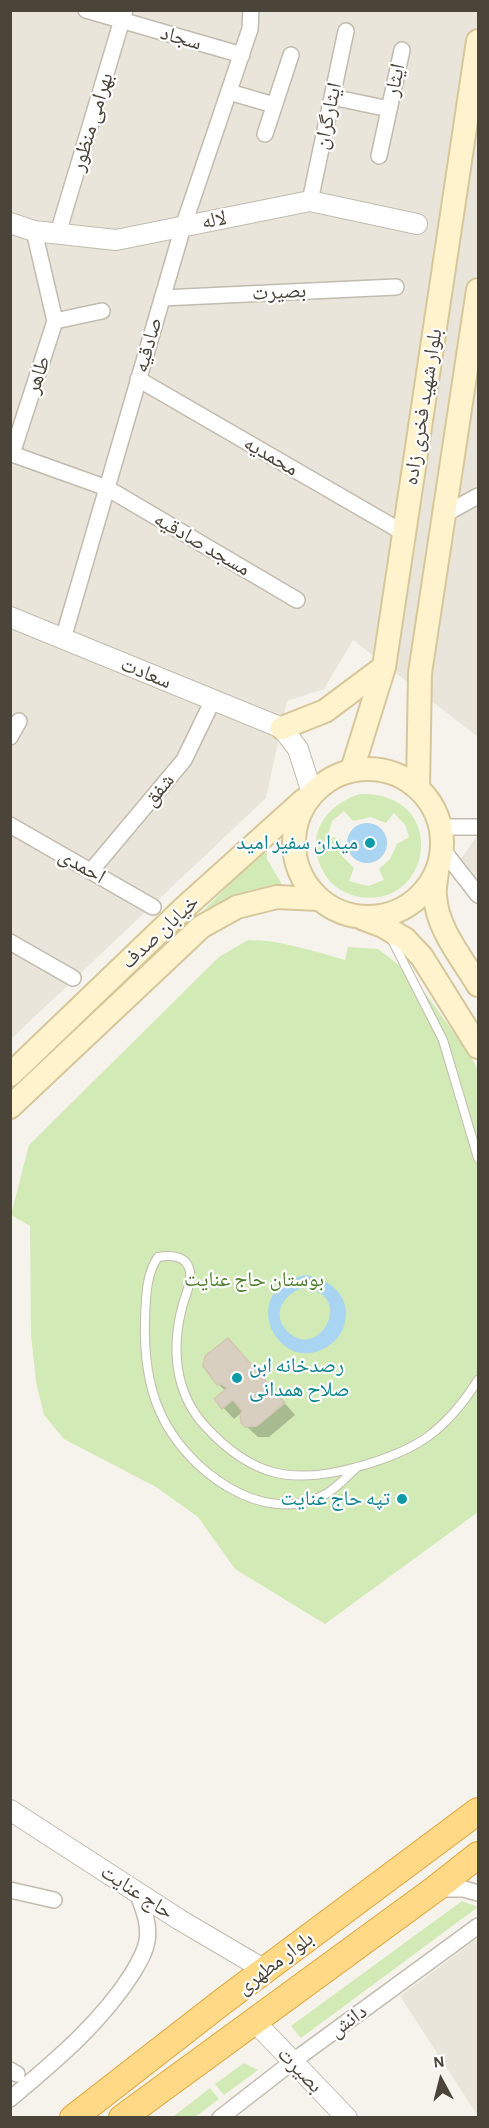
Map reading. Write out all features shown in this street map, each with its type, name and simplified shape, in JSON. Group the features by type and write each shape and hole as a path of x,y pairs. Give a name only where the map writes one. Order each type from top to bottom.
{"highway":[{"name":"بلوار مطهری","path":"73,2118 165,2045 478,1811"},
{"name":"بلوار مطهری","path":"122,2118 255,2022 478,1855"}],"main road":[{"name":"بلوار شهید فخری زاده","path":"352,770 384,667 404,533 469,167 478,41"},
{"name":"بلوار شهید فخری زاده","path":"418,787 420,673 478,290"},
{"path":"282,728 325,711 384,667"},
{"path":"478,985 439,919 435,896 437,872 443,850 441,826 433,805 418,787 398,774 375,768 352,770 330,778 312,793 299,813 293,836 295,859 303,881 318,899 338,911 383,926 405,939 422,957 478,1047"},
{"name":"خیابان صدف","path":"10,1075 184,908 312,793"},
{"path":"361,917 384,916 406,907 424,892 437,872"},
{"name":"خیابان صدف","path":"10,1107 201,927 237,907 277,897 318,899"},
{"path":"437,1842 478,1796"}],"street":[{"name":"سجاد","path":"86,10 124,16 242,55"},
{"name":"صادقیه","path":"63,639 183,226 250,29 251,10"},
{"name":"بهرامی منظور","path":"58,233 124,16"},
{"name":"ایثارگران","path":"310,201 346,31"},
{"name":"ایثار","path":"379,156 402,51"},
{"path":"265,134 291,55"},
{"path":"229,92 274,105"},
{"name":"ایثار","path":"332,97 389,109"},
{"name":"لاله","path":"10,223 34,231 116,240 310,201 417,224"},
{"path":"34,231 55,321 102,311"},
{"name":"بصیرت","path":"162,298 396,287"},
{"name":"طاهر","path":"55,321 12,454 107,488"},
{"name":"محمدیه","path":"138,379 404,533"},
{"name":"مسجد صادقیه","path":"107,488 297,600"},
{"path":"445,514 478,496"},
{"name":"سعادت","path":"10,617 282,728"},
{"name":"شفق","path":"91,871 184,760 213,700"},
{"path":"10,737 19,722"},
{"path":"282,728 298,749 312,793"},
{"name":"احمدی","path":"10,825 153,907"},
{"path":"441,826 478,827"},
{"path":"443,850 478,896"},
{"path":"10,942 73,978"},
{"name":"حاج عنایت","path":"10,1810 266,1970"},
{"path":"435,1889 465,1889 478,1893"},
{"path":"10,1890 54,1900"},
{"path":"10,2100 70,2048 118,1995 142,1957 147,1942 148,1928 138,1892"},
{"name":"دانش","path":"220,2118 292,2062 478,1926"},
{"name":"بصیرت","path":"255,2022 347,2118"}],"lane":[{"path":"383,926 397,948 442,1041 478,1158"},
{"path":"357,1467 326,1494 298,1504 278,1504 252,1498 228,1488 212,1477 193,1458 165,1423 148,1370 144,1332 146,1290 152,1265 159,1257 168,1255 177,1257 190,1269 190,1279 177,1330 176,1355 184,1395 206,1428 242,1459 258,1467 277,1474 298,1477 317,1476 333,1474 401,1453 430,1436 447,1422 465,1401 478,1380"}],"shaded area":[{"path":"11,11 478,11 478,737 353,640 324,689 287,701 266,798 11,1039"},
{"path":"478,834 478,892 458,863"},
{"path":"478,1938 478,2116 400,1996"}],"green space":[{"path":"359,794 388,798 408,810 419,828 421,849 416,868 404,885 385,896 361,897 345,892 327,878 318,860 316,847 320,825 327,815 346,800","holes":["344,811 353,821 371,817 386,823 394,813 405,825 409,837 397,844 390,859 379,869 384,880 368,886 349,881 354,868 342,856 340,839 328,836 332,821"]},
{"path":"267,847 267,859 283,886 249,891 198,916"},
{"name":"بوستان حاج عنایت","path":"248,940 285,944 345,960 348,947 378,949 413,976 472,1058 478,1071 478,1512 325,1624 235,1569 198,1517 156,1487 64,1439 44,1415 36,1382 31,1334 30,1226 11,1215 29,1145 219,957"},
{"path":"462,1901 478,1907 301,2038 291,2026"},
{"path":"244,2063 258,2070 224,2095 215,2084"},
{"path":"210,2088 219,2099 195,2117 174,2116"}],"water":[{"path":"367,823 375,824 381,829 386,835 386,851 381,857 375,862 367,863 359,862 353,857 348,851 347,843 348,835 353,829 359,824"},
{"path":"306,1275 324,1281 338,1292 343,1299 346,1316 341,1333 330,1345 306,1353 291,1350 279,1340 271,1326 268,1311 273,1296 285,1283","holes":["303,1288 319,1293 328,1302 330,1313 327,1324 320,1333 310,1339 298,1338 286,1330 282,1324 280,1317 282,1304 291,1294"]}],"building":[{"name":"رصدخانه ابن صلاح همدانی","path":"228,1338 285,1403 257,1426 245,1427 241,1423 242,1411 233,1400 222,1409 214,1399 227,1388 221,1384 217,1385 203,1366 205,1356"}],"place":[{"name":"میدان سفیر امید","path":"370,843"},
{"name":"رصدخانه ابن صلاح همدانی","path":"237,1378"},
{"name":"تپه حاج عنایت","path":"402,1499"}]}
